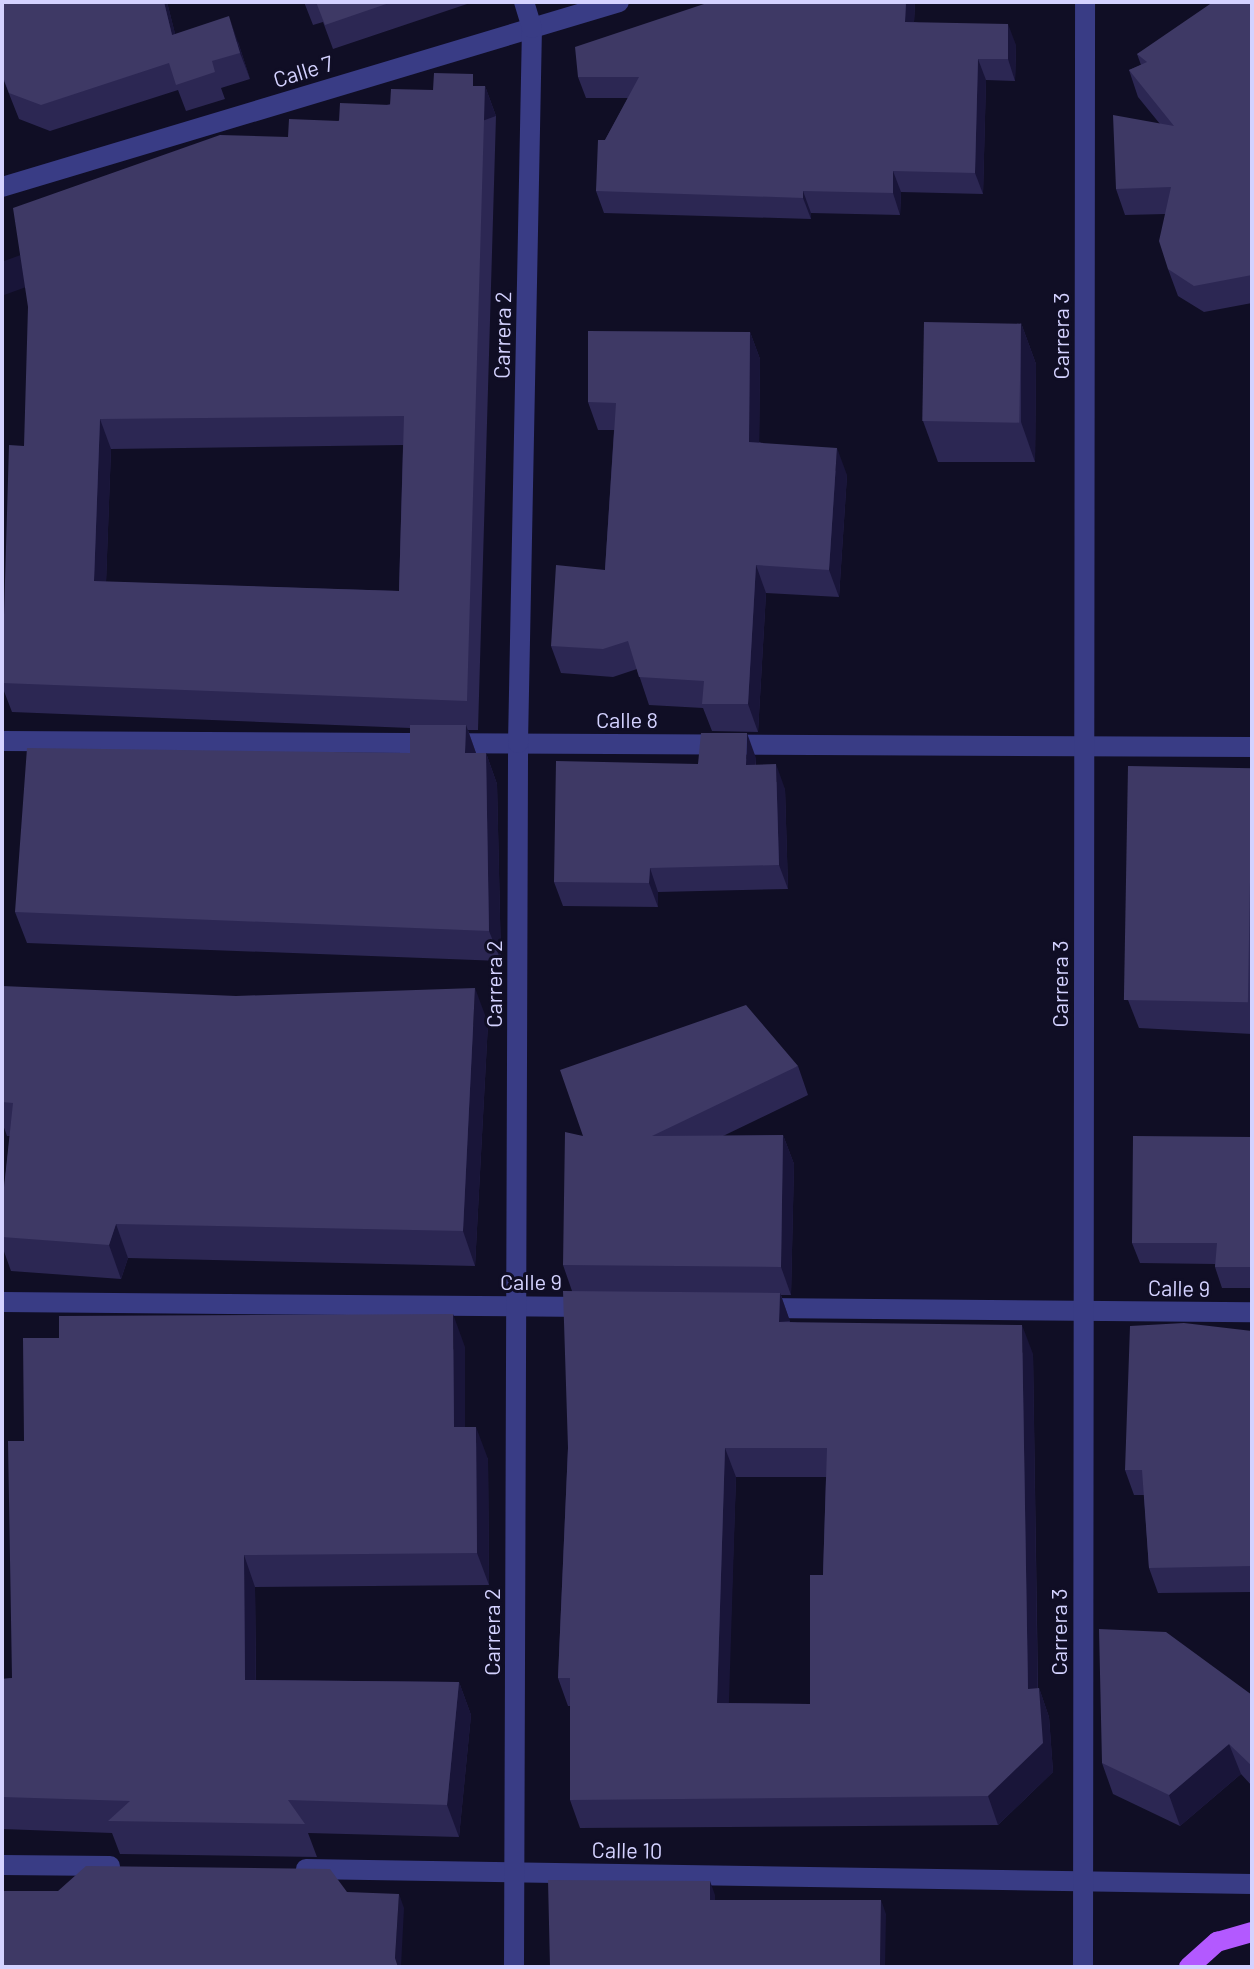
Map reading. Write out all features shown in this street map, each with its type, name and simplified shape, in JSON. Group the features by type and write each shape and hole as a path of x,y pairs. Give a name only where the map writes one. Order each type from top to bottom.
{"main road":[{"path":"1189,1967 1217,1942 1252,1932"}],"street":[{"name":"Carrera 2","path":"514,1967 518,743 532,28 524,2"},
{"name":"Calle 7","path":"2,187 619,2"},
{"name":"Carrera 3","path":"1083,1967 1085,2"},
{"name":"Calle 8","path":"2,741 1252,747"},
{"name":"Calle 9","path":"2,1302 613,1307"},
{"name":"Calle 9","path":"738,1308 1252,1312"},
{"path":"2,1865 130,1867"},
{"name":"Calle 10","path":"290,1869 1252,1884"}],"building":[{"path":"164,2 172,35 229,16 240,53 212,61 215,72 176,85 169,63 41,105 9,93 2,74 2,4"},
{"path":"316,2 392,2 325,25"},
{"path":"710,2 906,2 905,22 1008,24 1008,59 978,59 975,173 893,171 893,193 803,191 803,198 596,191 598,140 605,140 639,77 578,77 575,47"},
{"path":"1213,2 1252,2 1252,275 1194,286 1168,269 1159,241 1171,187 1116,189 1113,115 1174,126 1129,70 1147,62 1137,54"},
{"path":"434,73 473,74 473,86 485,86 467,701 2,683 9,445 24,446 28,307 13,208 220,135 288,137 289,119 339,121 340,103 390,105 391,89 433,90","holes":["404,416 399,591 94,581 100,419"]},
{"path":"924,322 1021,324 1019,423 922,421"},
{"path":"588,331 750,332 749,442 837,448 829,570 756,565 748,704 702,704 704,681 639,677 628,641 603,649 551,646 556,565 605,570 616,403 588,402"},
{"path":"410,725 466,725 465,753 486,753 489,931 15,912 27,748 410,753"},
{"path":"701,733 747,733 746,765 776,764 779,865 650,868 649,883 554,882 556,761 698,764"},
{"path":"1128,766 1252,768 1248,1002 1124,1000"},
{"path":"2,986 236,996 475,988 463,1231 116,1224 109,1245 2,1237 2,1206 13,1103 2,1102"},
{"path":"746,1005 798,1066 652,1136 783,1135 781,1267 563,1265 565,1132 583,1136 560,1070"},
{"path":"1133,1136 1252,1137 1252,1267 1215,1267 1217,1243 1132,1243"},
{"path":"563,1291 780,1293 779,1322 1022,1325 1028,1689 1039,1688 1043,1743 988,1796 570,1800 570,1678 558,1678 568,1448","holes":["725,1448 827,1448 823,1575 810,1575 810,1704 717,1703"]},
{"path":"453,1314 454,1427 476,1427 477,1553 244,1555 245,1680 459,1682 447,1805 288,1800 305,1824 108,1821 130,1801 2,1797 2,1679 12,1678 8,1441 24,1441 23,1338 59,1338 59,1316"},
{"path":"1184,1323 1252,1331 1252,1566 1149,1568 1142,1470 1125,1470 1130,1326"},
{"path":"1099,1629 1166,1632 1252,1695 1252,1766 1229,1744 1169,1795 1102,1763"},
{"path":"86,1866 330,1869 347,1892 399,1894 395,1958 398,1967 2,1967 2,1891 58,1891"},
{"path":"548,1880 710,1881 710,1900 881,1900 880,1967 550,1967"}]}
